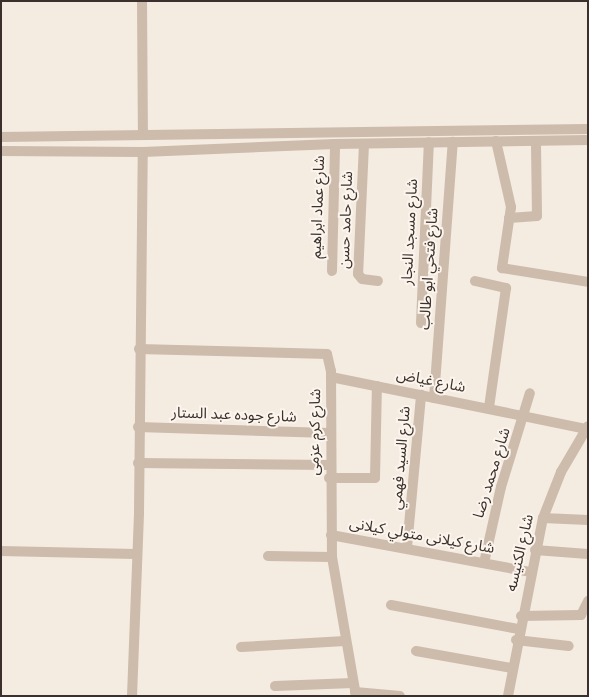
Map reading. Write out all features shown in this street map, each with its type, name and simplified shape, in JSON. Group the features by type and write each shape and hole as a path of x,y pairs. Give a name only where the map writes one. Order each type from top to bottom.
{"street":[{"path":"142,1 143,135"},
{"path":"1,137 588,129"},
{"path":"162,150 163,134"},
{"path":"1,151 143,152 162,150 335,144 588,140"},
{"path":"496,141 510,195 509,218 501,264 506,270 588,282"},
{"path":"509,218 537,216 536,141"},
{"name":"شارع مسجد النجار","path":"421,323 429,142"},
{"name":"شارع فتحي ابو طالب","path":"434,398 453,142"},
{"name":"شارع عماد ابراهيم","path":"332,271 335,144"},
{"name":"شارع حامد حسن","path":"364,144 358,274 362,279 378,281"},
{"path":"132,696 135,554 139,512 138,427 143,152"},
{"path":"475,281 506,288 489,408"},
{"name":"شارع كرم عزمى","path":"139,349 320,352 327,354 331,376 329,478 332,558 345,641 355,690"},
{"name":"شارع غياض","path":"331,376 434,398 587,427"},
{"path":"329,478 375,478 377,386"},
{"path":"525,416 530,392"},
{"name":"شارع السيد فهمي","path":"407,547 421,395"},
{"name":"شارع محمد رضا","path":"484,563 501,487 525,416"},
{"name":"شارع جوده عبد الستار","path":"138,427 329,433"},
{"name":"شارع الكنيسه","path":"508,696 518,629 543,518 561,472 583,443 587,427"},
{"path":"138,463 329,465"},
{"path":"543,518 588,520"},
{"name":"شارع كيلانى متولي كيلانى","path":"331,535 407,547 530,572"},
{"path":"535,550 588,554"},
{"path":"1,551 135,554"},
{"path":"268,556 332,558"},
{"path":"521,616 581,615 588,601"},
{"path":"391,605 518,629"},
{"path":"516,640 569,646"},
{"path":"240,647 345,641"},
{"path":"416,651 511,668"},
{"path":"275,686 355,690 400,696"}]}
